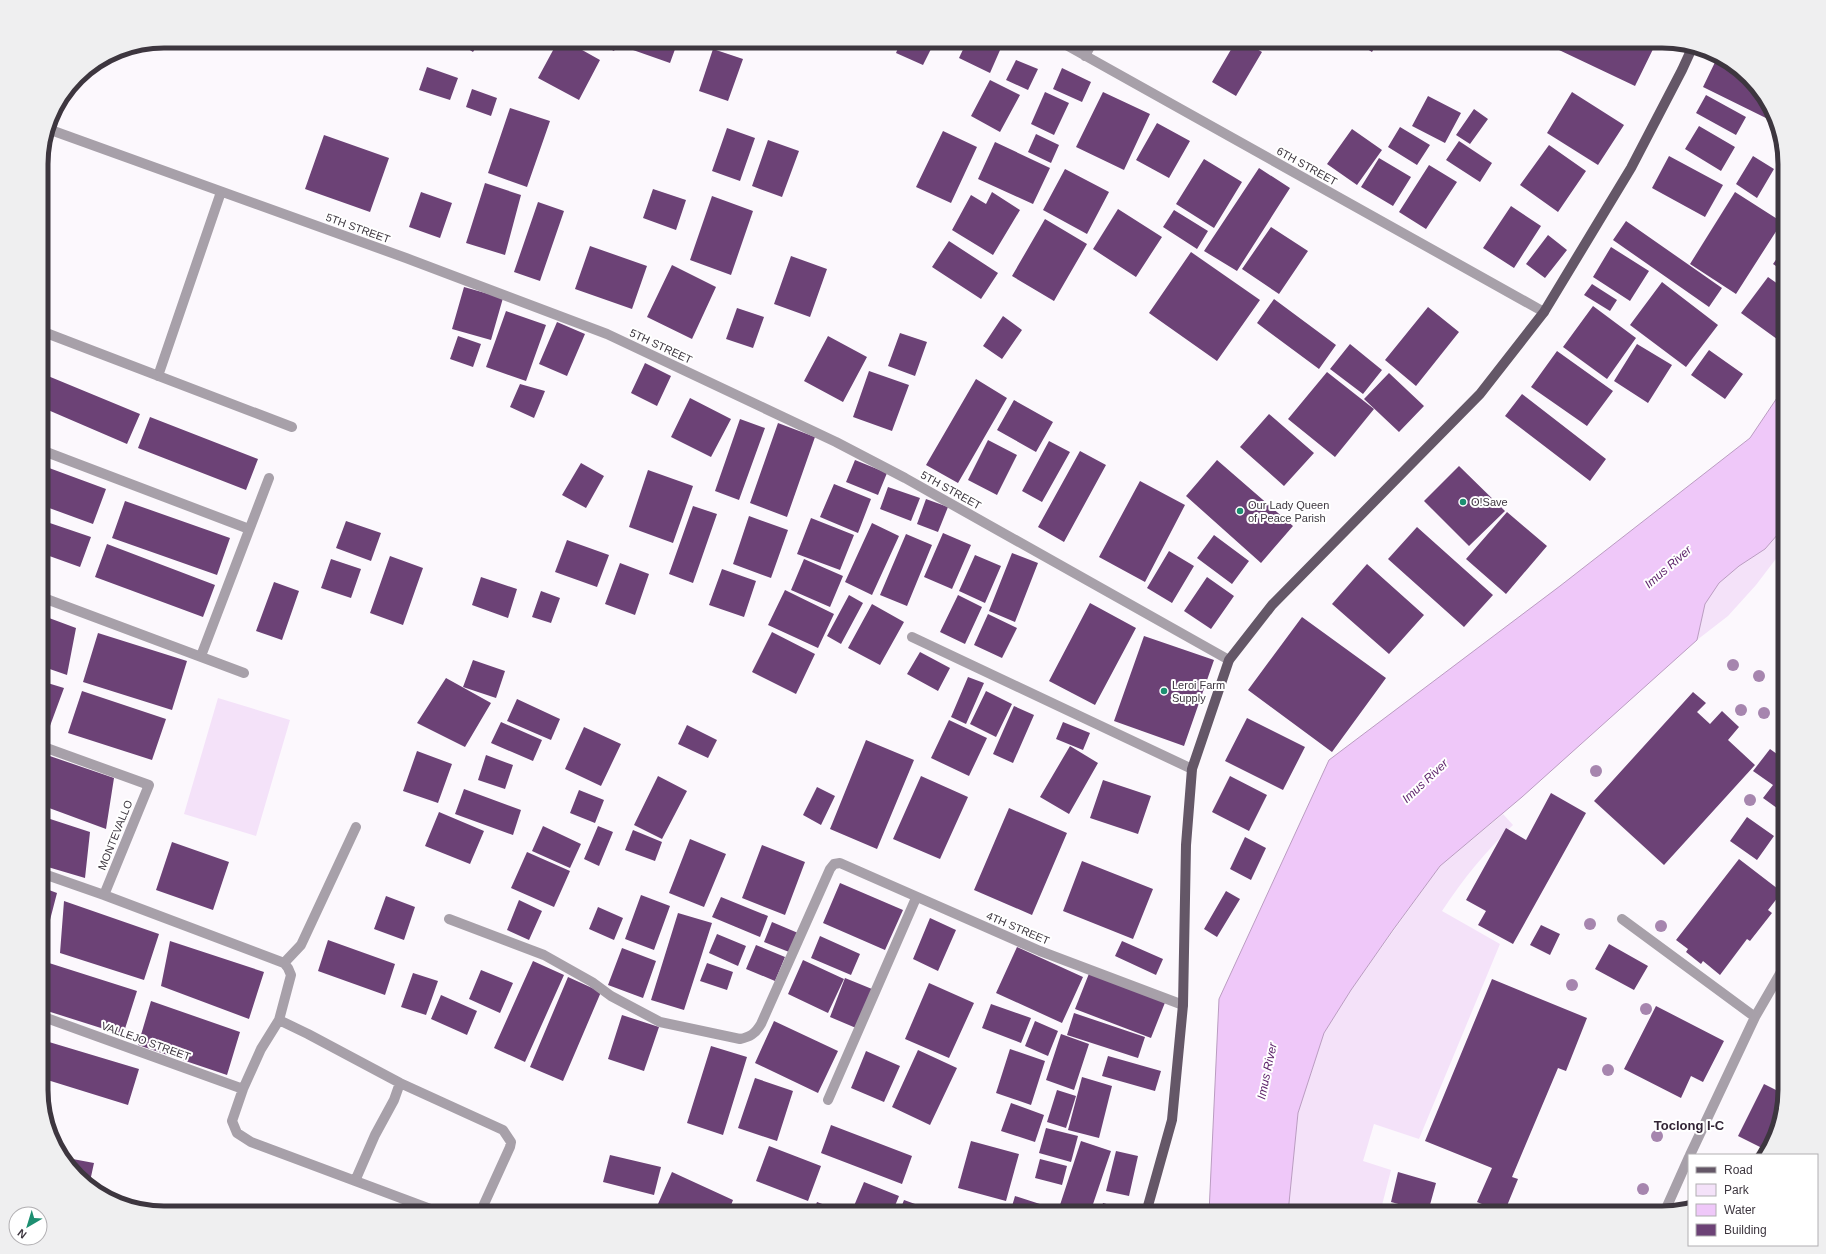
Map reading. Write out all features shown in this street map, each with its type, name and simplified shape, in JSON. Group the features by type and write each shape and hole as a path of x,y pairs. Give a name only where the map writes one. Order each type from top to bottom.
{"main road":[{"path":"1148,1206 1172,1120 1183,1005 1186,845 1192,769 1229,660 1272,605 1480,394 1544,312 1631,168 1690,52"}],"street":[{"name":"6TH STREET","path":"1071,48 1544,312"},
{"path":"1085,56 1089,48"},
{"name":"5TH STREET","path":"53,131 414,261 607,334 836,442 912,482 1229,660"},
{"path":"158,376 221,192"},
{"path":"48,334 292,427"},
{"path":"48,453 250,529"},
{"path":"201,656 269,478"},
{"path":"48,600 244,673"},
{"path":"912,637 1192,769"},
{"name":"MONTEVALLO","path":"48,749 149,785 104,895"},
{"path":"284,963 301,945 356,827"},
{"name":"4TH STREET","path":"449,919 544,955 592,982 611,996 660,1022 740,1039 750,1037 757,1031 761,1024 830,869 834,864 846,866 916,898 1040,951 1183,1005"},
{"path":"48,875 284,963 291,975 278,1020 261,1049 243,1089 232,1121 237,1133 251,1142 422,1206"},
{"path":"828,1100 916,898"},
{"path":"1622,919 1755,1017"},
{"path":"1690,1154 1755,1017 1778,977"},
{"name":"VALLEJO STREET","path":"48,1019 243,1089"},
{"path":"278,1020 308,1034 400,1083 503,1130 509,1137 511,1142 510,1147 483,1206"},
{"path":"354,1181 375,1135 394,1100 400,1083"},
{"path":"1667,1206 1688,1158"}],"green space":[{"path":"1778,534 1778,556 1756,585 1728,616 1697,640 1705,604 1719,583 1739,566 1765,549"},
{"path":"218,698 290,720 256,836 184,814"},
{"path":"1503,814 1513,825 1475,866 1442,911 1500,944 1419,1139 1374,1124 1363,1161 1391,1170 1382,1206 1289,1206 1298,1113 1324,1033 1351,990 1440,866"}],"water":[{"name":"Imus River","path":"1778,396 1778,534 1765,549 1739,566 1719,583 1705,604 1697,640 1522,797 1440,866 1393,930 1351,990 1324,1033 1298,1113 1289,1206 1209,1206 1219,999 1329,760 1560,586 1750,438"}],"building":[{"path":"467,48 476,48 473,52"},
{"path":"554,48 579,48 600,60 579,100 538,78"},
{"path":"608,48 616,48 614,51"},
{"path":"634,48 675,48 670,63 633,50"},
{"path":"898,48 932,48 923,65 896,53"},
{"path":"964,48 1001,48 990,73 959,58"},
{"path":"1232,48 1255,48 1262,52 1236,96 1212,82"},
{"path":"1365,48 1374,48 1372,52"},
{"path":"1560,48 1654,48 1635,86 1559,50"},
{"path":"713,49 743,59 728,101 699,91"},
{"path":"1016,60 1038,69 1028,90 1006,80"},
{"path":"1715,61 1739,77 1749,87 1758,99 1769,120 1703,87"},
{"path":"427,67 458,78 450,100 419,90"},
{"path":"1062,68 1091,82 1082,102 1053,89"},
{"path":"990,80 1020,95 1000,132 971,116"},
{"path":"472,89 497,98 491,116 466,107"},
{"path":"1045,92 1069,103 1054,135 1031,124"},
{"path":"1103,92 1150,114 1124,170 1076,147"},
{"path":"1572,92 1624,125 1598,165 1547,133"},
{"path":"1706,95 1746,117 1736,135 1696,113"},
{"path":"1428,96 1461,113 1445,143 1412,126"},
{"path":"510,108 550,121 527,187 488,173"},
{"path":"1474,109 1488,119 1470,144 1456,135"},
{"path":"1157,123 1190,141 1169,178 1136,160"},
{"path":"1699,126 1735,147 1721,171 1685,149"},
{"path":"1400,127 1430,145 1417,165 1388,147"},
{"path":"727,128 755,138 740,181 712,171"},
{"path":"1352,129 1382,150 1357,185 1327,164"},
{"path":"943,131 977,147 951,203 916,187"},
{"path":"1036,134 1059,145 1051,163 1028,152"},
{"path":"324,135 389,158 370,212 305,189"},
{"path":"768,140 799,151 782,197 752,186"},
{"path":"1459,141 1492,163 1480,182 1446,160"},
{"path":"995,142 1050,168 1033,204 978,179"},
{"path":"1549,145 1586,171 1558,212 1520,185"},
{"path":"1669,156 1723,185 1705,217 1652,188"},
{"path":"1753,156 1774,169 1757,198 1736,184"},
{"path":"1379,158 1411,177 1393,206 1361,187"},
{"path":"1204,159 1242,182 1214,228 1176,204"},
{"path":"1429,165 1457,182 1426,229 1399,212"},
{"path":"1259,168 1290,188 1237,271 1204,251"},
{"path":"1065,169 1109,192 1087,234 1043,210"},
{"path":"485,183 521,195 505,255 466,243"},
{"path":"653,189 686,200 676,230 643,218"},
{"path":"421,192 452,203 440,238 409,227"},
{"path":"992,192 1020,210 993,255 952,230 971,195 986,204"},
{"path":"1735,192 1778,219 1778,228 1736,294 1690,264"},
{"path":"712,196 753,211 731,275 690,260"},
{"path":"538,202 564,211 540,281 514,272"},
{"path":"1511,206 1541,226 1514,268 1483,248"},
{"path":"1118,209 1162,237 1136,277 1093,249"},
{"path":"1174,210 1208,231 1197,249 1163,227"},
{"path":"1045,219 1087,244 1054,301 1012,276"},
{"path":"1626,221 1722,288 1709,307 1613,240"},
{"path":"1271,227 1308,251 1279,294 1242,269"},
{"path":"1548,235 1567,250 1545,278 1526,264"},
{"path":"949,241 998,273 981,299 932,267"},
{"path":"590,246 647,266 632,309 575,289"},
{"path":"1611,247 1649,271 1630,301 1593,277"},
{"path":"1191,252 1260,300 1217,361 1149,313"},
{"path":"791,256 827,269 810,317 774,304"},
{"path":"1778,257 1778,267 1773,264"},
{"path":"672,265 716,287 692,339 647,317"},
{"path":"1768,277 1778,284 1778,340 1741,313"},
{"path":"1662,282 1718,325 1686,367 1630,325"},
{"path":"1592,284 1617,300 1610,311 1584,295"},
{"path":"464,287 503,298 491,340 452,329"},
{"path":"1274,299 1336,345 1319,369 1257,323"},
{"path":"1593,306 1636,338 1607,379 1563,347"},
{"path":"1428,307 1459,332 1416,386 1385,360"},
{"path":"737,308 764,317 753,348 726,339"},
{"path":"506,311 546,325 526,381 486,367"},
{"path":"1003,316 1022,330 1002,359 983,346"},
{"path":"557,322 585,334 567,376 539,364"},
{"path":"900,333 927,342 915,376 888,366"},
{"path":"458,336 481,344 473,367 450,359"},
{"path":"828,336 867,357 843,402 804,381"},
{"path":"1350,344 1382,370 1363,394 1330,369"},
{"path":"1637,344 1672,365 1648,403 1614,381"},
{"path":"1709,350 1743,374 1725,399 1691,375"},
{"path":"1557,351 1613,391 1587,426 1531,387"},
{"path":"645,363 671,376 657,406 631,393"},
{"path":"869,371 909,385 892,431 853,417"},
{"path":"1327,372 1374,409 1335,457 1288,419"},
{"path":"1389,373 1424,406 1399,432 1364,399"},
{"path":"48,376 140,414 127,444 48,410"},
{"path":"976,379 1007,398 958,483 926,465"},
{"path":"520,384 545,391 534,418 510,407"},
{"path":"1522,394 1606,459 1590,481 1505,416"},
{"path":"690,398 731,419 711,457 671,437"},
{"path":"1014,400 1053,422 1036,452 997,430"},
{"path":"1269,414 1314,453 1284,486 1240,447"},
{"path":"150,417 258,459 246,490 138,448"},
{"path":"740,419 765,428 739,500 715,491"},
{"path":"778,423 815,437 787,517 750,503"},
{"path":"988,440 1017,455 997,495 968,480"},
{"path":"1049,441 1070,452 1042,502 1022,491"},
{"path":"1080,451 1106,465 1064,542 1038,527"},
{"path":"855,460 887,473 878,495 846,482"},
{"name":"Our Lady Queen of Peace Parish","path":"1217,460 1293,526 1261,563 1186,496"},
{"path":"581,463 604,476 586,508 562,495"},
{"path":"1459,466 1505,511 1469,546 1424,501"},
{"path":"48,468 106,489 93,524 48,508"},
{"path":"648,470 693,486 673,543 629,527"},
{"path":"1140,481 1185,505 1145,582 1099,557"},
{"path":"834,484 871,499 858,533 820,517"},
{"path":"888,487 920,498 911,521 880,509"},
{"path":"926,499 948,507 938,532 917,524"},
{"path":"125,501 230,538 217,575 112,538"},
{"path":"693,506 717,514 693,583 669,574"},
{"path":"1507,512 1547,546 1506,594 1466,559"},
{"path":"749,516 788,530 771,578 733,564"},
{"path":"811,518 854,535 840,570 797,554"},
{"path":"346,521 381,533 371,561 336,548"},
{"path":"48,522 91,537 80,567 48,556"},
{"path":"872,523 899,536 872,595 845,582"},
{"path":"1417,527 1493,595 1464,627 1388,559"},
{"path":"943,533 971,545 952,589 924,577"},
{"path":"906,534 932,545 907,606 880,595"},
{"path":"1214,535 1249,561 1232,584 1197,558"},
{"path":"567,540 609,555 597,587 555,572"},
{"path":"107,544 215,585 203,617 95,577"},
{"path":"1169,551 1194,566 1172,603 1147,588"},
{"path":"1012,553 1038,563 1015,622 989,611"},
{"path":"975,555 1001,566 985,603 959,591"},
{"path":"390,556 423,568 403,625 370,613"},
{"path":"331,559 361,569 351,598 321,588"},
{"path":"804,559 843,576 830,607 791,590"},
{"path":"620,563 649,574 635,615 605,604"},
{"path":"1367,564 1424,615 1389,654 1332,604"},
{"path":"722,569 756,581 744,617 709,605"},
{"path":"481,577 517,589 508,618 472,605"},
{"path":"1207,577 1234,596 1211,629 1184,611"},
{"path":"274,582 299,591 282,640 256,631"},
{"path":"785,590 834,614 818,648 768,625"},
{"path":"541,591 560,598 551,623 532,617"},
{"path":"849,595 863,603 841,644 827,636"},
{"path":"958,595 982,607 965,644 940,632"},
{"path":"1090,603 1136,628 1095,705 1049,681"},
{"path":"872,604 904,622 880,665 848,648"},
{"path":"988,614 1017,628 1002,658 974,645"},
{"path":"1302,617 1386,678 1332,752 1248,690"},
{"path":"48,618 76,628 67,675 48,668"},
{"path":"772,632 815,654 796,694 752,672"},
{"path":"98,633 187,661 172,710 83,682"},
{"name":"Leroi Farm Supply","path":"1144,636 1214,660 1184,746 1114,721"},
{"path":"920,652 950,668 938,691 907,674"},
{"path":"473,660 505,671 496,698 463,687"},
{"path":"968,677 984,683 966,724 951,717"},
{"path":"446,678 491,703 465,747 417,723"},
{"path":"48,683 64,688 48,731"},
{"path":"82,691 166,719 152,760 68,733"},
{"path":"986,691 1012,704 996,737 970,724"},
{"path":"1693,692 1706,703 1697,712 1710,724 1722,711 1739,727 1728,740 1755,765 1664,865 1594,801"},
{"path":"517,699 560,719 551,740 507,721"},
{"path":"1014,706 1034,715 1013,763 993,754"},
{"path":"1247,718 1305,747 1283,790 1225,761"},
{"path":"949,720 987,738 969,776 931,758"},
{"path":"501,722 542,740 533,761 491,743"},
{"path":"1063,722 1090,733 1083,750 1056,739"},
{"path":"687,725 717,740 708,758 678,744"},
{"path":"584,727 621,744 601,786 565,769"},
{"path":"866,740 914,760 877,849 830,829"},
{"path":"1070,746 1098,763 1069,814 1040,797"},
{"path":"1770,749 1778,755 1778,809 1763,798 1773,785 1753,771"},
{"path":"417,751 452,764 438,803 403,791"},
{"path":"48,755 114,778 106,829 48,808"},
{"path":"486,755 513,765 505,789 478,780"},
{"path":"658,776 687,791 662,839 634,825"},
{"path":"921,776 968,797 940,859 893,839"},
{"path":"1230,776 1267,795 1249,831 1212,812"},
{"path":"1103,780 1151,796 1138,834 1090,818"},
{"path":"817,787 835,796 821,825 803,815"},
{"path":"464,789 521,810 513,835 455,814"},
{"path":"579,790 604,800 595,823 570,813"},
{"path":"1551,793 1586,813 1513,944 1478,925 1486,911 1466,900 1506,828 1526,840"},
{"path":"1009,808 1067,833 1032,915 974,890"},
{"path":"439,812 484,831 470,864 425,846"},
{"path":"1747,817 1774,836 1757,860 1730,841"},
{"path":"48,818 90,832 85,878 48,867"},
{"path":"543,826 581,844 570,868 532,851"},
{"path":"598,826 613,832 599,866 584,859"},
{"path":"633,830 662,842 655,861 625,850"},
{"path":"1245,837 1266,848 1251,880 1230,869"},
{"path":"690,839 726,854 704,907 669,893"},
{"path":"172,842 229,862 213,910 156,890"},
{"path":"762,845 805,862 785,915 742,898"},
{"path":"527,852 570,871 554,907 511,888"},
{"path":"1739,859 1778,889 1778,897 1768,910 1772,913 1750,941 1747,939 1720,975 1703,961 1701,964 1686,952 1688,949 1676,940"},
{"path":"1082,861 1153,889 1133,939 1063,911"},
{"path":"840,883 903,910 885,950 823,923"},
{"path":"48,890 57,893 48,928"},
{"path":"1226,891 1240,899 1217,937 1204,929"},
{"path":"641,895 670,906 654,950 625,939"},
{"path":"386,896 415,907 404,940 374,929"},
{"path":"721,897 768,916 760,937 712,917"},
{"path":"519,900 542,911 529,940 507,930"},
{"path":"64,901 159,934 144,980 60,953"},
{"path":"598,907 623,918 614,940 589,929"},
{"path":"678,913 712,923 684,1010 651,1000"},
{"path":"930,918 956,930 938,971 913,959"},
{"path":"772,922 798,933 789,952 764,942"},
{"path":"1541,925 1560,934 1550,955 1530,945"},
{"path":"717,934 746,946 738,966 709,953"},
{"path":"820,936 860,954 851,975 811,958"},
{"path":"328,940 395,964 385,995 318,971"},
{"path":"170,941 264,972 249,1019 161,986"},
{"path":"1122,941 1163,959 1156,975 1115,956"},
{"path":"1609,944 1648,966 1634,990 1595,969"},
{"path":"756,945 785,957 775,981 746,969"},
{"path":"1017,947 1083,977 1062,1023 996,993"},
{"path":"622,948 656,961 643,998 608,985"},
{"path":"803,960 844,979 828,1013 788,994"},
{"path":"533,961 564,975 525,1062 494,1048"},
{"path":"49,963 137,991 123,1035 48,1011"},
{"path":"707,963 733,972 727,990 700,981"},
{"path":"481,970 513,983 500,1013 469,999"},
{"path":"1090,971 1166,1000 1151,1038 1075,1009"},
{"path":"413,973 438,981 426,1015 401,1007"},
{"path":"568,977 601,992 563,1081 530,1067"},
{"path":"845,978 872,989 856,1028 830,1017"},
{"path":"1492,979 1587,1018 1566,1071 1558,1068 1512,1177 1518,1179 1507,1206 1487,1206 1477,1202 1492,1168 1425,1141"},
{"path":"929,983 974,1003 949,1058 905,1039"},
{"path":"441,995 477,1011 467,1035 431,1019"},
{"path":"151,1001 240,1032 227,1075 138,1045"},
{"path":"991,1004 1031,1018 1021,1043 982,1028"},
{"path":"1656,1006 1724,1041 1703,1082 1691,1076 1681,1098 1624,1069"},
{"path":"1074,1013 1145,1037 1138,1058 1067,1035"},
{"path":"622,1015 659,1027 644,1071 608,1059"},
{"path":"774,1021 838,1051 818,1093 755,1063"},
{"path":"1035,1021 1058,1031 1048,1056 1025,1046"},
{"path":"1061,1034 1089,1044 1074,1090 1046,1080"},
{"path":"49,1042 139,1069 128,1105 48,1080"},
{"path":"711,1046 747,1057 723,1135 687,1123"},
{"path":"1010,1049 1045,1061 1031,1105 996,1093"},
{"path":"918,1050 957,1068 930,1125 892,1107"},
{"path":"866,1051 900,1066 884,1102 851,1088"},
{"path":"1108,1056 1161,1071 1155,1091 1102,1076"},
{"path":"1082,1077 1112,1086 1099,1138 1068,1130"},
{"path":"755,1078 793,1091 777,1141 738,1128"},
{"path":"1764,1084 1778,1091 1776,1113 1772,1127 1762,1148 1738,1136"},
{"path":"1057,1090 1076,1096 1066,1128 1047,1122"},
{"path":"1011,1103 1044,1115 1035,1142 1001,1131"},
{"path":"831,1125 912,1156 902,1184 821,1153"},
{"path":"1046,1128 1078,1136 1071,1162 1039,1153"},
{"path":"971,1141 1019,1154 1006,1201 958,1188"},
{"path":"1081,1141 1111,1151 1092,1206 1060,1206"},
{"path":"769,1146 821,1166 808,1201 756,1181"},
{"path":"1116,1151 1138,1156 1129,1196 1106,1191"},
{"path":"610,1155 661,1167 654,1195 603,1182"},
{"path":"71,1159 94,1163 90,1180"},
{"path":"1040,1159 1067,1166 1062,1185 1035,1178"},
{"path":"672,1172 733,1200 731,1206 657,1206"},
{"path":"1398,1172 1436,1183 1430,1206 1406,1206 1391,1202"},
{"path":"864,1182 899,1196 895,1206 854,1206"},
{"path":"1015,1196 1043,1205 1043,1206 1012,1206"},
{"path":"904,1200 921,1206 902,1206"},
{"path":"817,1202 828,1206 816,1206"},
{"path":"1103,1203 1113,1206 1102,1206"}],"place":[{"name":"O!Save","path":"1463,502"},
{"name":"Our Lady Queen of Peace Parish","path":"1240,511"},
{"name":"Leroi Farm Supply","path":"1164,691"}],"district":[{"name":"Toclong I-C","path":"1689,1125"}]}
